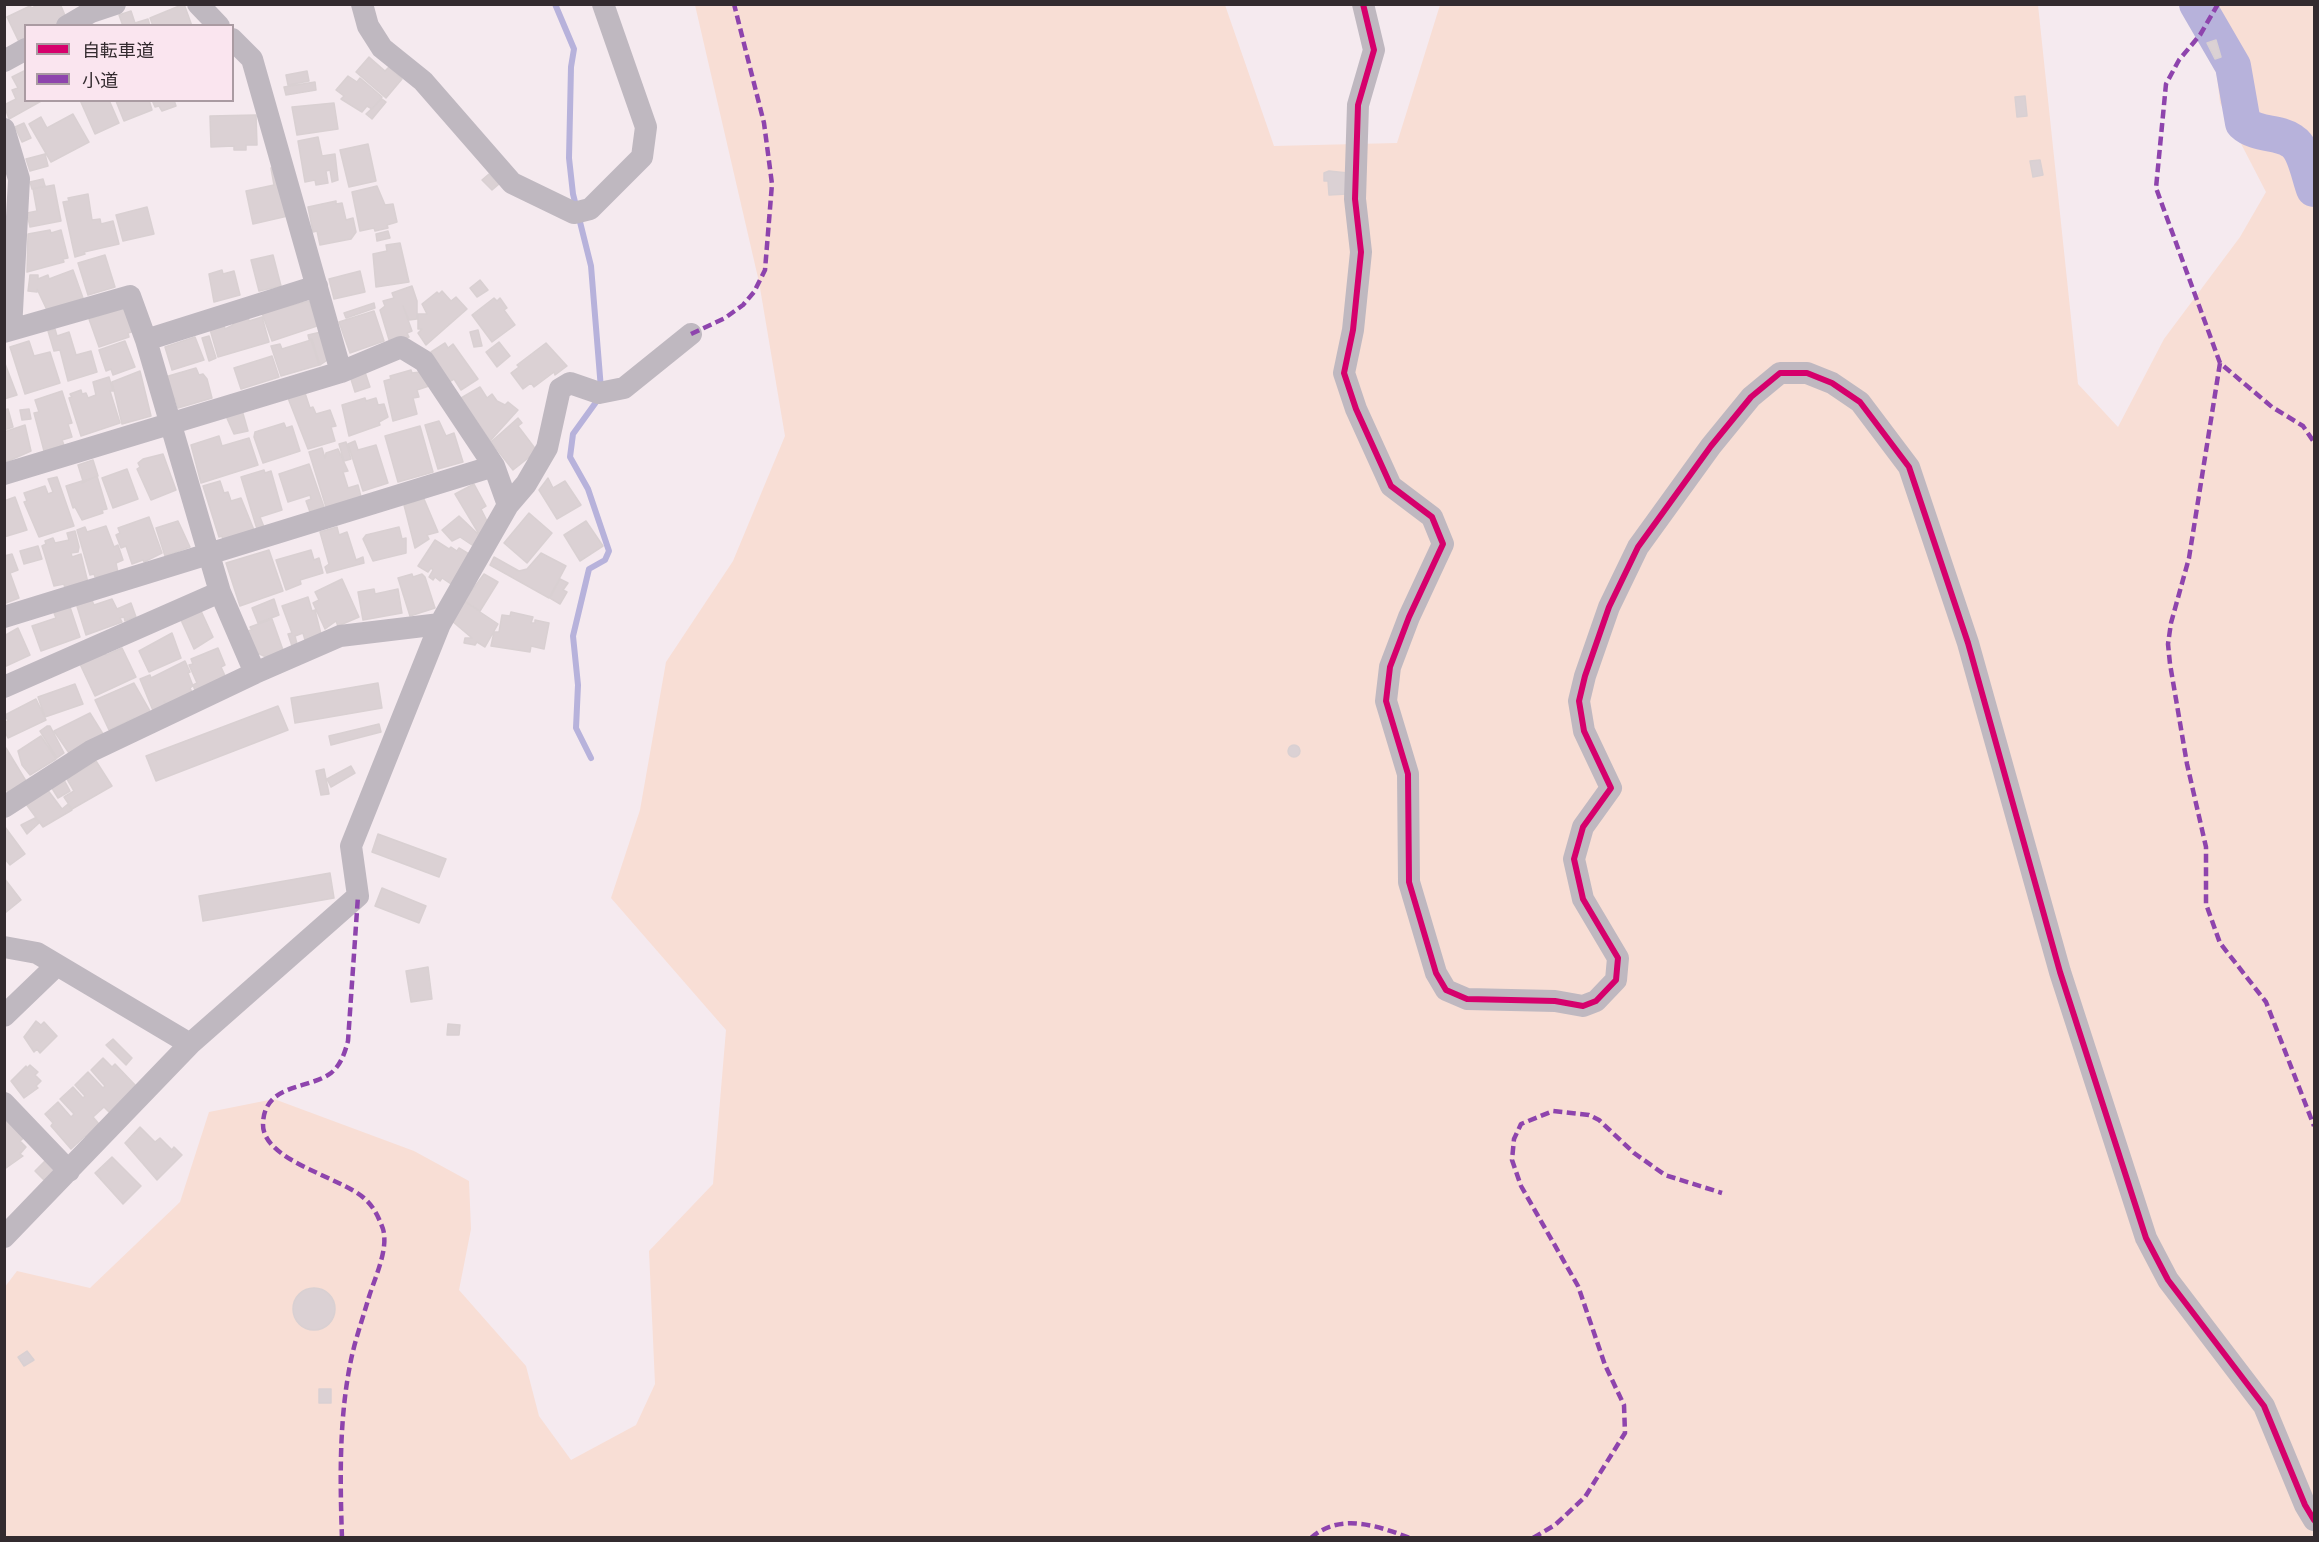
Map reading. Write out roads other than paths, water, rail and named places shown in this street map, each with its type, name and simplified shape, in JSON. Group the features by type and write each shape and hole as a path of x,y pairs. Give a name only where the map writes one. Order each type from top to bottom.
{"street":[{"path":"69,24 89,8 115,4"},
{"path":"198,4 217,24"},
{"path":"362,4 368,26 382,48 423,81 512,183 574,213 590,209 642,157 646,127 603,4"},
{"path":"1363,4 1374,50 1358,105 1354,199 1361,252 1353,330 1344,373 1356,409 1391,486 1432,517 1443,544 1409,617 1390,667 1386,701 1408,774 1409,882 1436,973 1446,990 1467,999 1555,1001 1583,1006 1596,1001 1616,980 1618,958 1583,899 1574,859 1583,827 1611,788 1584,731 1580,701 1595,646 1638,547 1711,446 1751,397 1780,373 1807,374 1832,383 1860,402 1909,467 1968,643 2060,972 2146,1238 2168,1280 2264,1406 2305,1506 2314,1520"},
{"path":"234,41 252,59 340,372"},
{"path":"4,62 24,50"},
{"path":"4,129 19,179 8,331 130,296 146,340 211,553 220,592 255,673"},
{"path":"146,340 317,286"},
{"path":"4,1237 190,1044 358,897 351,846 440,624 508,505 526,484 547,448 560,389 570,383 599,393 624,388 691,334"},
{"path":"4,474 340,372 401,347 424,361 494,466 508,505"},
{"path":"4,617 494,466"},
{"path":"4,687 220,592"},
{"path":"4,807 91,751 255,673 340,636 440,624"},
{"path":"4,947 37,952 190,1044"},
{"path":"4,1016 57,965"},
{"path":"4,1103 69,1171"}],"waterway":[{"path":"555,4 574,49 571,67 569,158 573,194 591,266 601,389"},
{"path":"2197,4 2233,66 2243,123 2255,130 2292,141 2303,156 2314,189"},
{"path":"591,758 576,728 578,685 573,636 589,569 605,560 609,551 588,489 570,457 573,434 599,398"}]}
